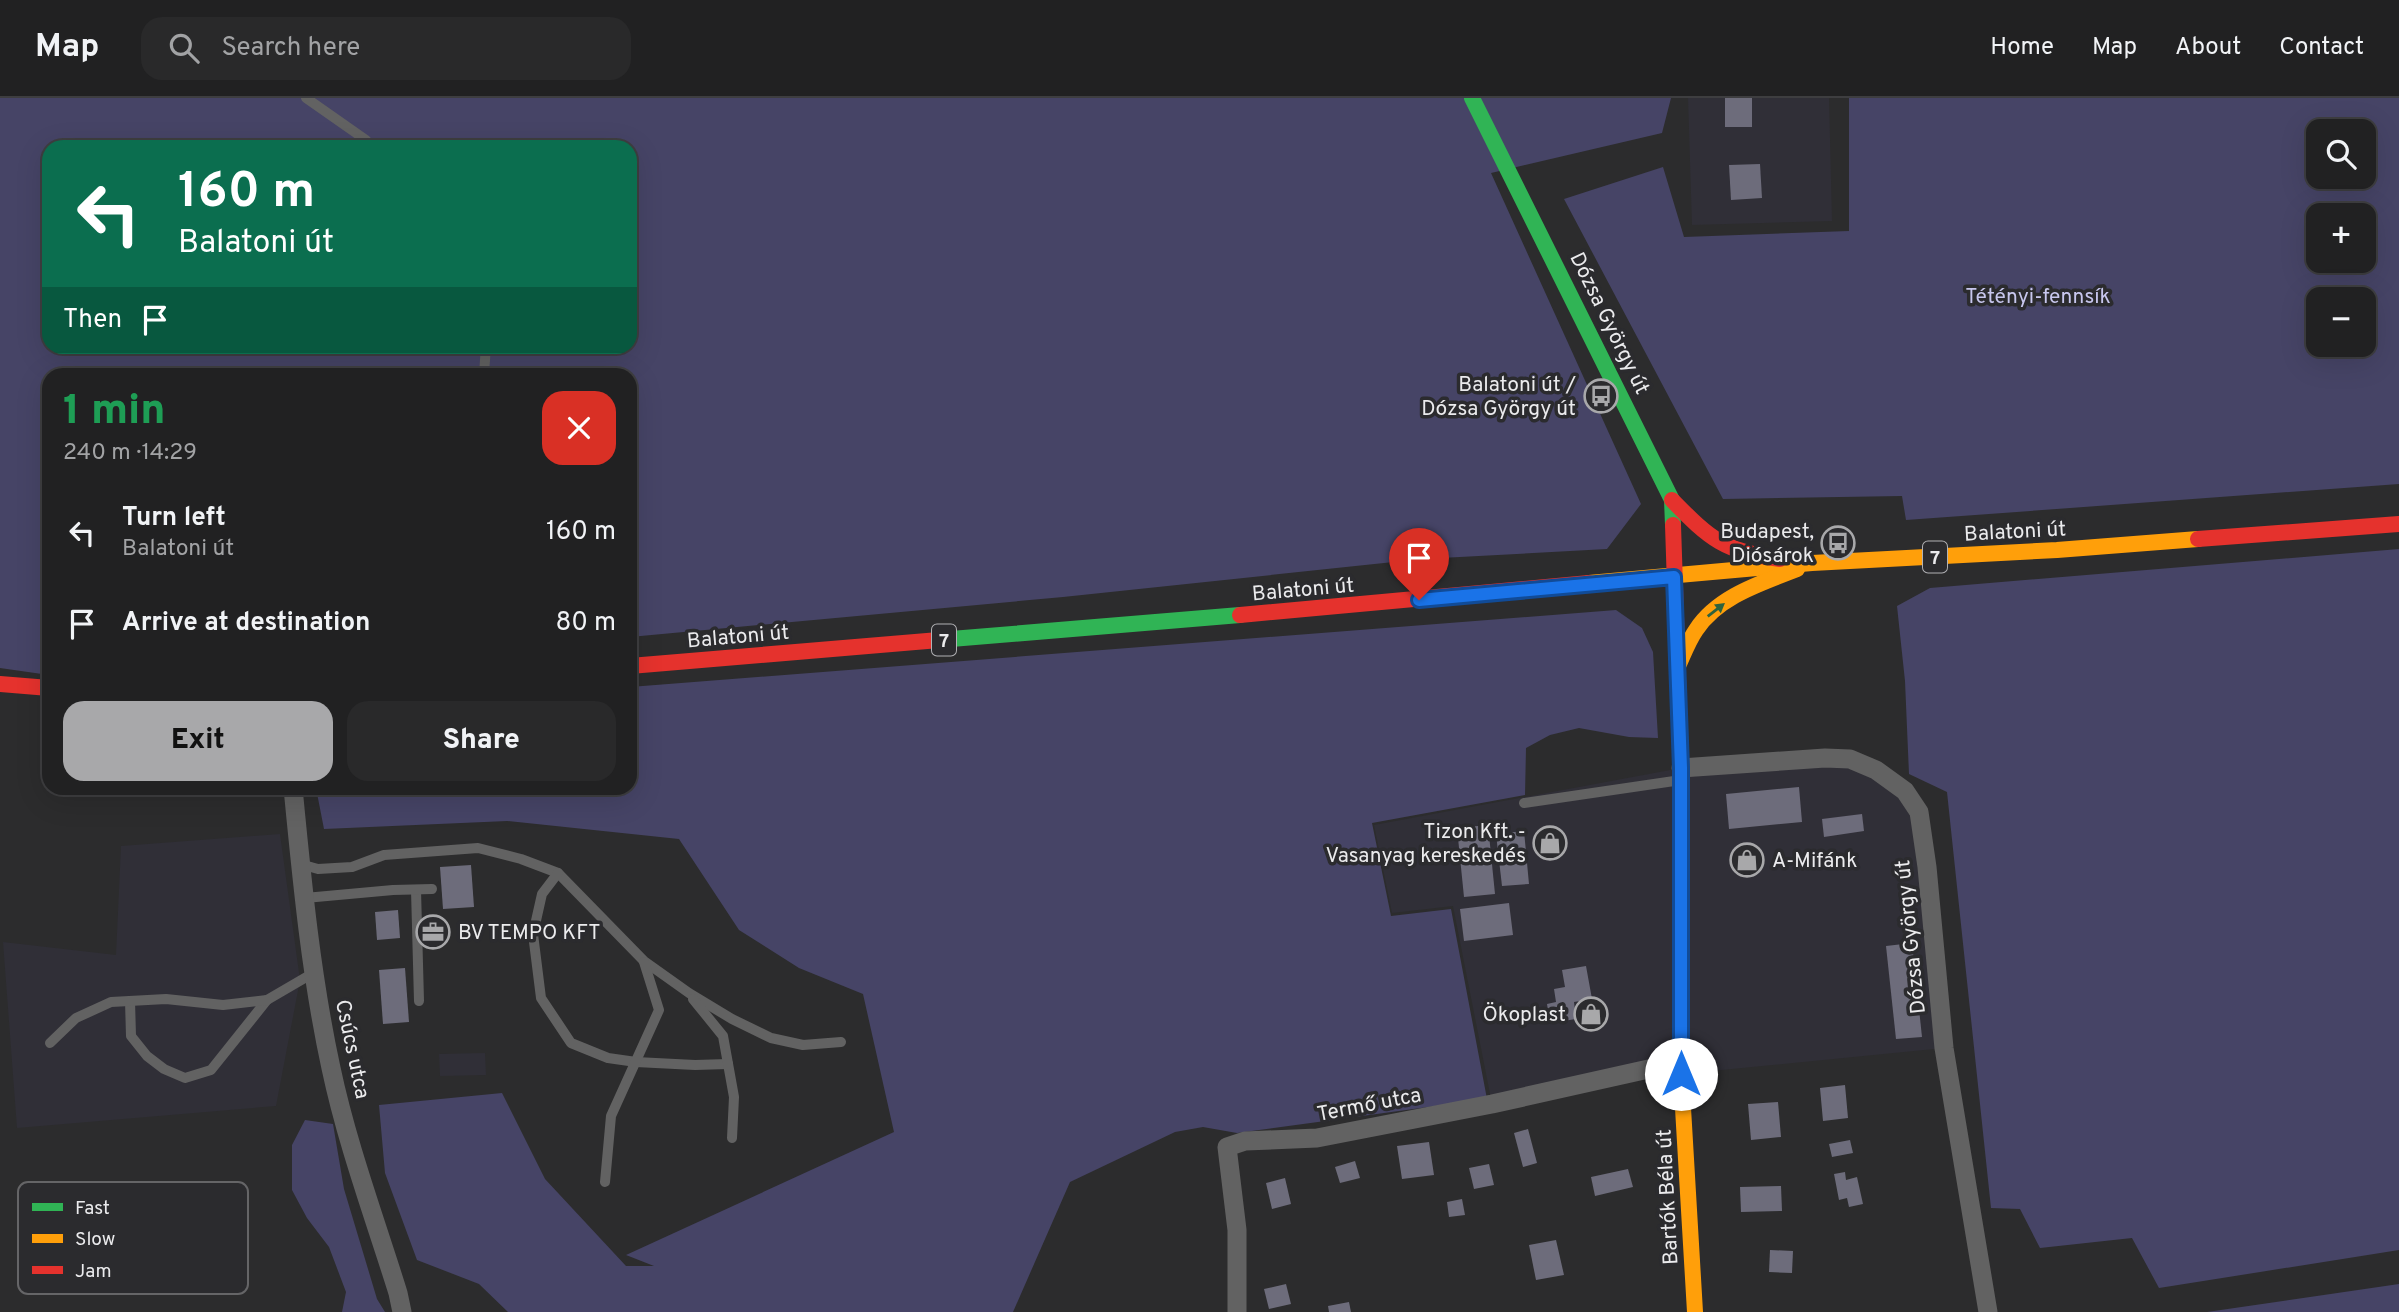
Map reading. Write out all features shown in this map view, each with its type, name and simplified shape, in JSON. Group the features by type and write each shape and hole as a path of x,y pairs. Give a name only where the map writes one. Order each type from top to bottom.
{"main road":[{"name":"Dózsa György út","path":"1472,98 1672,500 1674,577"},
{"path":"1672,500 1713,541 1727,549 1754,556 1812,563"},
{"name":"Balatoni út","path":"637,665 1244,615 1812,563 2057,551 2399,524"},
{"path":"1678,666 1698,626 1709,615 1753,587 1812,563"},
{"name":"Bartók Béla út","path":"1674,577 1681,774 1681,1074 1695,1312"},
{"path":"0,684 42,687"}],"street":[{"name":"Dózsa György út","path":"1681,774 1825,758 1850,759 1876,770 1905,791 1919,813 1927,867 1944,1048 1988,1312"},
{"name":"Csúcs utca","path":"294,795 300,864 331,1069 402,1312"},
{"name":"Termő utca","path":"1237,1312 1237,1230 1227,1147 1245,1141 1317,1138 1492,1104 1653,1068 1681,1074"}],"lane":[{"path":"306,98 366,140"},
{"path":"1524,803 1681,774"},
{"path":"300,864 318,869 352,867 384,855 478,848 521,859 558,873 644,961 689,993 771,1038 803,1045 841,1042"},
{"path":"558,873 542,894 533,934 541,998 571,1043 608,1058 636,1062 728,1064"},
{"path":"416,890 419,1001"},
{"path":"305,898 432,890"},
{"path":"605,1182 611,1116 659,1010 644,961"},
{"path":"130,1001 131,1035 147,1056 163,1069 185,1078 211,1070 267,1000 315,971"},
{"path":"689,993 723,1036 734,1097 732,1138"},
{"path":"50,1043 76,1018 111,1002 166,999 223,1005 267,1000"}],"shaded area":[{"path":"1688,98 1829,98 1832,221 1692,225"},
{"path":"1850,759 1919,812 1944,1048 1681,1074 1653,1068 1492,1104 1453,906 1392,913 1374,825 1681,768"},
{"path":"280,834 300,980 276,1106 17,1128 3,942 116,955 121,846"},
{"path":"485,1053 486,1075 440,1076 439,1054"}],"green space":[{"path":"0,98 1671,98 1662,133 1491,173 1641,504 1607,549 1422,559 1063,597 637,636 637,368 42,368 42,674 0,668"},
{"name":"Tétényi-fennsík","path":"1849,98 2399,98 2399,484 1906,520 1902,496 1723,499 1564,199 1663,167 1684,237 1849,231"},
{"path":"2399,549 2399,1250 2159,1288 2132,1238 2040,1248 2020,1209 1991,1208 1947,792 1909,774 1905,681 1897,606 1930,588"},
{"path":"1616,610 1642,628 1653,652 1658,738 1629,737 1579,728 1550,735 1526,748 1525,795 1372,823 1391,916 1451,909 1487,1099 1237,1133 1203,1127 1175,1132 1070,1182 1013,1312 508,1312 479,1284 417,1260 385,1173 379,1105 502,1093 545,1179 626,1266 654,1266 626,1255 894,1132 863,994 799,968 739,930 679,839 507,821 324,829 317,795 637,795 637,686"},
{"path":"305,1120 333,1124 344,1189 377,1299 385,1312 342,1312 346,1292 329,1247 307,1218 292,1190 292,1145"},
{"path":"2399,1284 2399,1312 2207,1312"}],"building":[{"path":"1725,98 1752,98 1752,127 1725,127"},
{"path":"1760,164 1762,198 1731,200 1729,165"},
{"path":"1799,787 1802,822 1729,829 1726,794"},
{"path":"1862,814 1864,831 1824,837 1822,819"},
{"path":"1488,825 1495,894 1464,897 1457,828"},
{"path":"1524,831 1529,884 1502,886 1496,834"},
{"path":"471,865 474,907 443,909 440,867"},
{"path":"1509,903 1513,935 1464,941 1460,909"},
{"path":"398,910 400,938 377,940 375,912"},
{"path":"1912,943 1922,1037 1896,1039 1886,946"},
{"path":"1586,966 1592,999 1574,1002 1576,1019 1550,1023 1547,1004 1556,1002 1554,989 1565,987 1562,970"},
{"path":"405,968 409,1022 383,1024 379,970"},
{"path":"1845,1085 1848,1118 1823,1121 1820,1088"},
{"path":"1778,1102 1781,1137 1751,1140 1748,1104"},
{"path":"1528,1129 1537,1163 1523,1167 1514,1133"},
{"path":"1850,1140 1853,1153 1832,1157 1829,1144"},
{"path":"1429,1142 1434,1175 1402,1179 1397,1146"},
{"path":"1355,1161 1360,1178 1340,1183 1335,1167"},
{"path":"1489,1164 1494,1185 1474,1189 1469,1168"},
{"path":"1628,1169 1633,1187 1595,1196 1591,1177"},
{"path":"1845,1172 1846,1180 1857,1177 1863,1204 1849,1207 1847,1198 1839,1200 1834,1174"},
{"path":"1285,1178 1291,1204 1272,1209 1266,1183"},
{"path":"1781,1186 1782,1211 1741,1212 1740,1187"},
{"path":"1462,1199 1465,1215 1449,1217 1447,1202"},
{"path":"1556,1240 1564,1275 1536,1280 1529,1245"},
{"path":"1770,1250 1793,1251 1792,1273 1769,1272"},
{"path":"1286,1284 1291,1304 1269,1309 1264,1289"},
{"path":"1349,1302 1351,1312 1329,1312 1328,1306"}],"traffic: fast":[{"path":"1472,98 1672,500 1673,525"},
{"path":"939,640 1240,615"}],"traffic: slow":[{"path":"1589,583 1812,563 2057,550 2198,539"},
{"path":"1679,664 1696,630 1716,608 1755,585 1797,569"},
{"path":"1681,951 1681,1074 1695,1312"}],"traffic: jam":[{"path":"1672,500 1697,525 1720,542 1745,552 1780,559"},
{"path":"2198,539 2399,524"},
{"path":"1673,525 1681,768 1681,951"},
{"path":"1240,615 1589,583"},
{"path":"637,665 939,640"},
{"path":"0,684 42,687"}],"place":[{"name":"Balatoni út / Dózsa György út","path":"1601,396"},
{"name":"Budapest, Diósárok","path":"1838,543"},
{"name":"Tizon Kft. - Vasanyag kereskedés","path":"1550,843"},
{"name":"A-Mifánk","path":"1747,860"},
{"name":"BV TEMPO KFT","path":"433,932"},
{"name":"Ökoplast","path":"1591,1014"}],"route":[{"path":"1419,600 1674,577 1681,768 1681,1074"}]}
